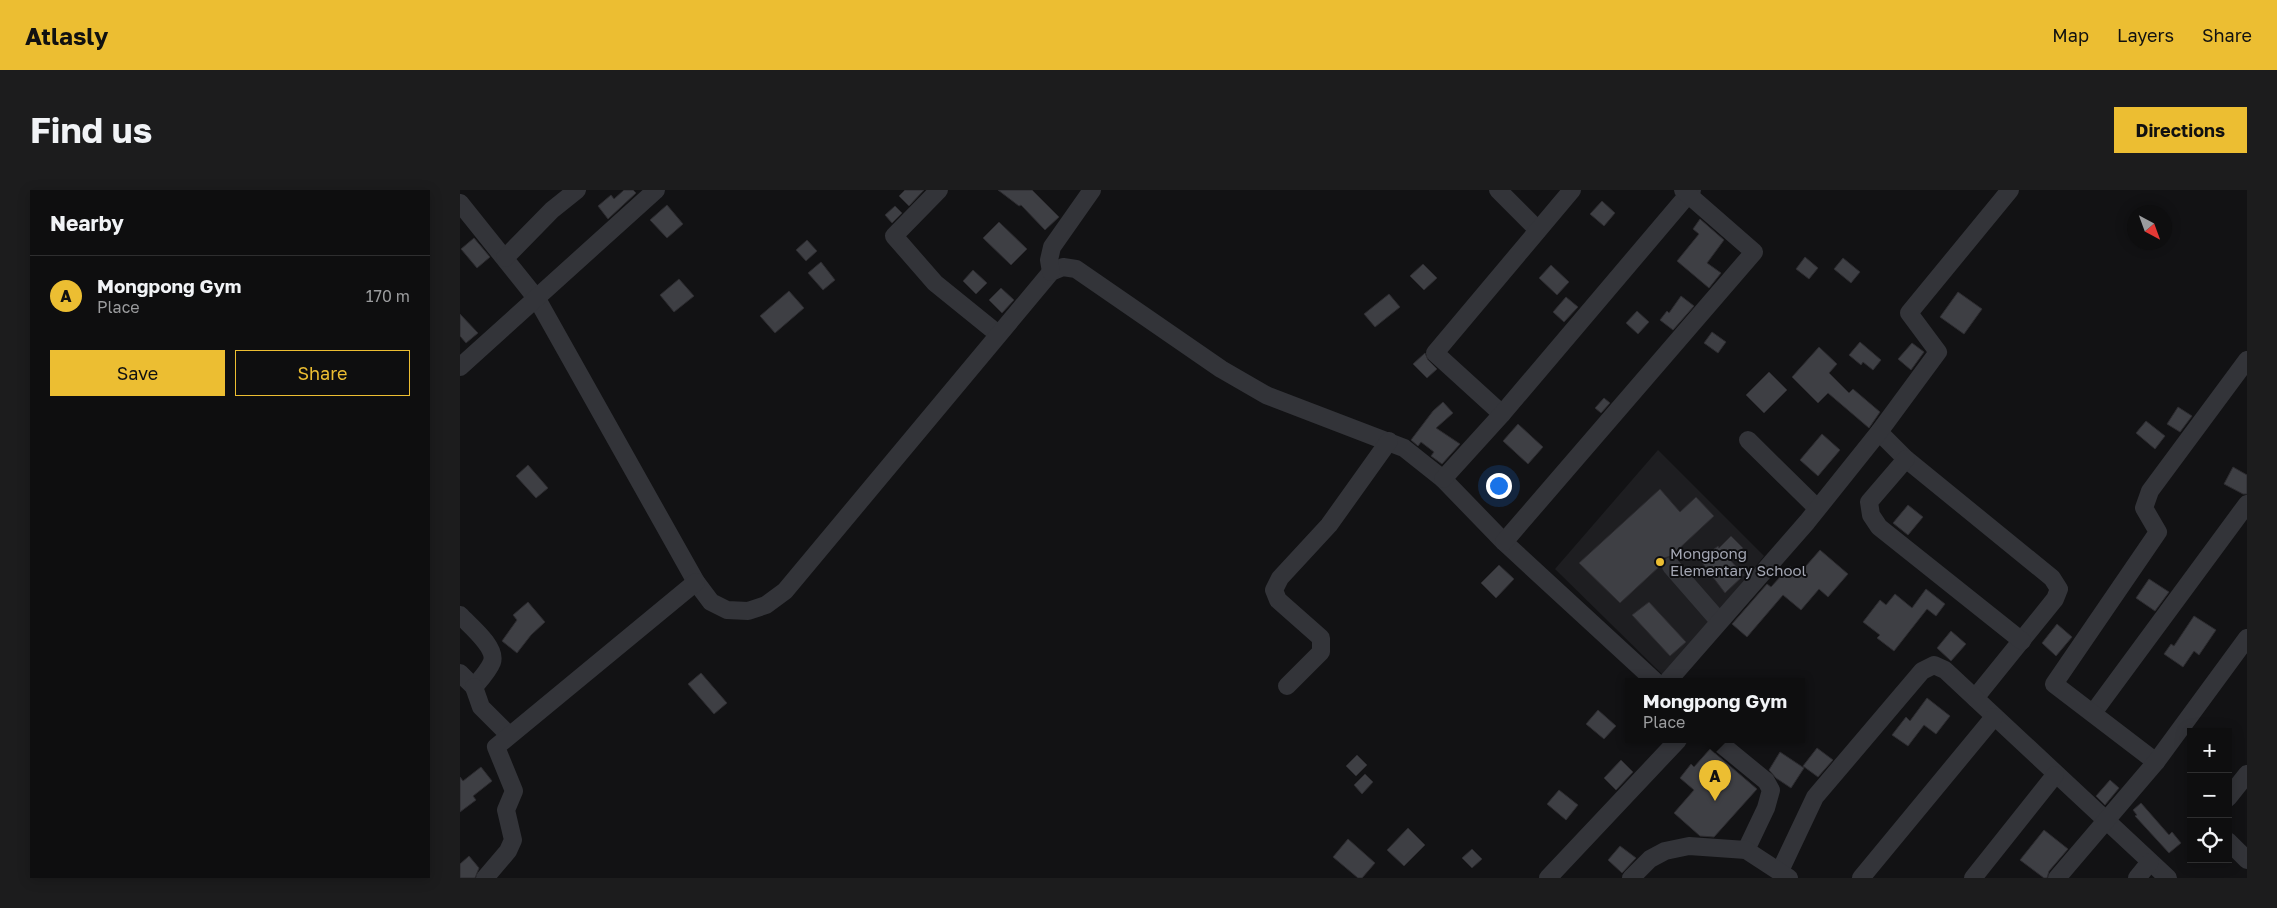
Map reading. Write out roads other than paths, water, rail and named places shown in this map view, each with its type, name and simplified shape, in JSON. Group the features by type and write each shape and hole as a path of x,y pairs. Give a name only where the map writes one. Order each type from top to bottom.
{"street":[{"path":"505,258 552,210 577,190"},
{"path":"460,367 656,190"},
{"path":"939,190 894,236 935,283 998,334"},
{"path":"1052,272 1049,260 1052,247 1092,190"},
{"path":"1498,190 1538,230"},
{"path":"1502,414 1435,353 1572,190"},
{"path":"1670,678 1817,508 1879,432 1938,352 1909,313 2010,190"},
{"path":"1443,479 1502,414 1687,191 1754,252 1504,542"},
{"path":"460,204 537,299 696,582 711,602 727,610 748,611 766,605 785,591 998,334 1052,272 1063,267 1076,269 1221,368 1266,395 1404,448 1443,479 1504,542 1652,678"},
{"path":"2156,762 2054,684 2158,532 2144,508 2150,491 2247,360"},
{"path":"1879,432 1906,458 2052,578 2059,589 2055,599 1975,698"},
{"path":"1748,440 1817,508"},
{"path":"1287,686 1321,652 1322,638 1278,600 1274,590 1280,578 1329,525 1389,441"},
{"path":"1906,458 1869,502 1871,515 1879,527 2022,641"},
{"path":"2093,713 2247,504"},
{"path":"1671,566 1719,621"},
{"path":"485,878 508,851 513,840 506,810 514,790 498,756 496,747 696,582"},
{"path":"460,615 487,643 492,652 492,661 474,687"},
{"path":"2057,878 2156,762 2247,638"},
{"path":"1631,878 1650,859 1665,851 1689,846 1746,850 1784,874 1815,797 1922,671 1934,665 1946,670 2168,878"},
{"path":"460,673 474,687 482,707 509,735"},
{"path":"1861,878 1994,717"},
{"path":"1548,878 1675,743"},
{"path":"1720,743 1766,781 1771,790 1766,808 1746,850"},
{"path":"2232,793 2247,774"},
{"path":"1973,878 2056,775"},
{"path":"2232,845 2247,860"},
{"path":"2137,878 2150,862"}],"place":[{"name":"Mongpong Elementary School","path":"1660,562"},
{"name":"Mongpong Gym","path":"1715,801"}]}
